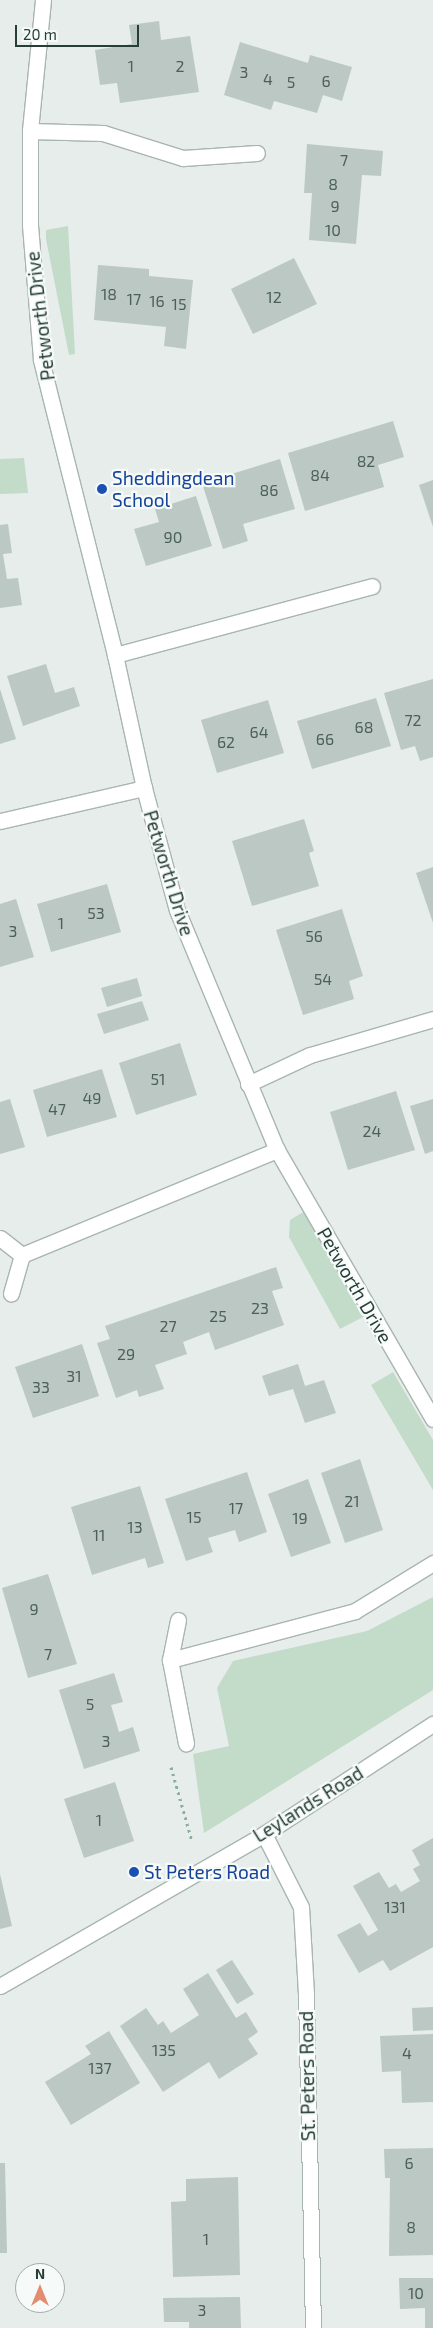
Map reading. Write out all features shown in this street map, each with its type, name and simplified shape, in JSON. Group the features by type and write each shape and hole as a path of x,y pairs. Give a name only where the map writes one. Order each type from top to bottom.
{"street":[{"name":"Petworth Drive","path":"43,0 30,131 30,225 42,360 115,655 144,788 177,910 277,1150 433,1420"},
{"path":"30,131 103,133 183,158 257,153"},
{"path":"115,655 372,586"},
{"path":"0,820 144,788"},
{"path":"248,1084 310,1056 433,1018"},
{"path":"22,1255 277,1150"},
{"path":"0,1238 22,1255"},
{"path":"11,1293 22,1255"},
{"path":"170,1660 355,1611 433,1563"},
{"path":"178,1620 170,1660 186,1742"},
{"name":"Leylands Road","path":"0,1986 264,1834 433,1724"},
{"name":"St. Peters Road","path":"264,1834 301,1907 306,1994 313,2328"}],"path":[{"path":"186,1742 169,1761 200,1870"}],"green space":[{"path":"68,226 75,354 69,355 46,239 46,230"},
{"path":"24,458 28,493 0,494 0,459"},
{"path":"305,1211 363,1317 340,1329 289,1237 290,1220"},
{"path":"393,1372 433,1440 433,1490 371,1385"},
{"path":"433,1597 433,1690 204,1833 193,1754 229,1746 217,1688 233,1661 367,1631"}],"building":[{"path":"159,21 161,40 190,36 199,92 120,103 117,83 100,85 95,50 132,44 129,25"},
{"path":"240,42 308,63 310,55 352,67 342,101 323,95 317,113 274,101 271,110 224,95"},
{"path":"307,144 383,151 381,176 362,175 356,244 309,240 312,193 304,193"},
{"path":"294,258 317,304 253,334 231,289"},
{"path":"98,265 149,269 149,276 193,280 186,349 164,346 166,327 94,320"},
{"path":"393,421 404,457 378,465 384,487 305,511 288,453"},
{"path":"280,459 295,509 243,524 248,541 223,549 202,483"},
{"path":"433,480 433,527 419,485"},
{"path":"196,496 212,546 146,566 134,529 159,522 155,509"},
{"path":"8,524 12,553 3,554 7,579 18,578 22,605 0,608 0,525"},
{"path":"46,664 55,693 74,687 80,706 23,726 7,676"},
{"path":"433,679 433,757 420,761 415,746 401,750 384,693"},
{"path":"0,689 16,739 0,744"},
{"path":"376,698 391,746 312,769 297,721"},
{"path":"268,700 284,753 217,773 201,720"},
{"path":"304,819 314,851 309,853 319,886 252,906 232,841"},
{"path":"433,867 433,923 416,873"},
{"path":"107,884 121,932 51,952 37,904"},
{"path":"16,899 34,957 0,967 0,904"},
{"path":"342,909 363,976 349,981 354,999 303,1015 276,930"},
{"path":"137,978 142,996 107,1007 101,988"},
{"path":"142,1001 149,1020 104,1034 97,1014"},
{"path":"180,1043 197,1095 136,1115 119,1063"},
{"path":"102,1069 117,1117 47,1137 33,1090"},
{"path":"396,1091 415,1150 348,1170 330,1112"},
{"path":"10,1099 25,1147 0,1154 0,1102"},
{"path":"433,1099 433,1151 425,1154 410,1106"},
{"path":"276,1267 283,1288 272,1291 284,1325 215,1350 209,1332 183,1342 187,1354 155,1365 164,1389 139,1397 137,1390 116,1398 97,1343 110,1339 105,1326"},
{"path":"82,1344 99,1396 33,1418 15,1367"},
{"path":"298,1364 305,1386 324,1380 336,1413 305,1423 293,1389 269,1396 262,1376"},
{"path":"360,1459 383,1530 345,1543 321,1473"},
{"path":"247,1472 267,1532 239,1542 235,1530 208,1538 213,1552 186,1561 165,1499"},
{"path":"308,1479 331,1543 291,1557 268,1494"},
{"path":"140,1486 164,1563 148,1568 145,1558 92,1575 71,1507"},
{"path":"48,1574 77,1664 28,1678 2,1588"},
{"path":"114,1673 123,1702 111,1705 119,1732 133,1727 140,1751 84,1769 59,1690"},
{"path":"115,1782 134,1841 84,1858 64,1799"},
{"path":"433,1838 433,1947 390,1971 383,1960 359,1973 337,1935 360,1923 368,1936 378,1930 353,1886 379,1872 389,1888 396,1884 401,1892 420,1881 413,1869 420,1865 412,1850"},
{"path":"0,1874 12,1926 0,1929"},
{"path":"232,1960 254,1994 237,2004 216,1970"},
{"path":"208,1973 236,2018 246,2012 258,2032 248,2039 258,2054 219,2079 209,2062 163,2092 120,2026 146,2008 158,2025 163,2021 171,2033 199,2015 183,1989"},
{"path":"433,2007 433,2030 413,2031 412,2008"},
{"path":"109,2031 140,2083 71,2125 45,2082 91,2054 85,2046"},
{"path":"433,2034 433,2102 402,2103 401,2071 382,2072 380,2036"},
{"path":"433,2148 433,2255 389,2256 390,2178 385,2178 384,2149"},
{"path":"0,2163 5,2163 7,2253 0,2253"},
{"path":"238,2177 240,2275 173,2277 171,2202 186,2201 186,2179"},
{"path":"399,2278 433,2278 433,2328 425,2328 425,2308 400,2309"},
{"path":"240,2297 241,2328 189,2328 189,2322 164,2322 163,2298"}],"place":[{"name":"Sheddingdean School","path":"102,489"},
{"name":"St Peters Road","path":"134,1872"}]}
